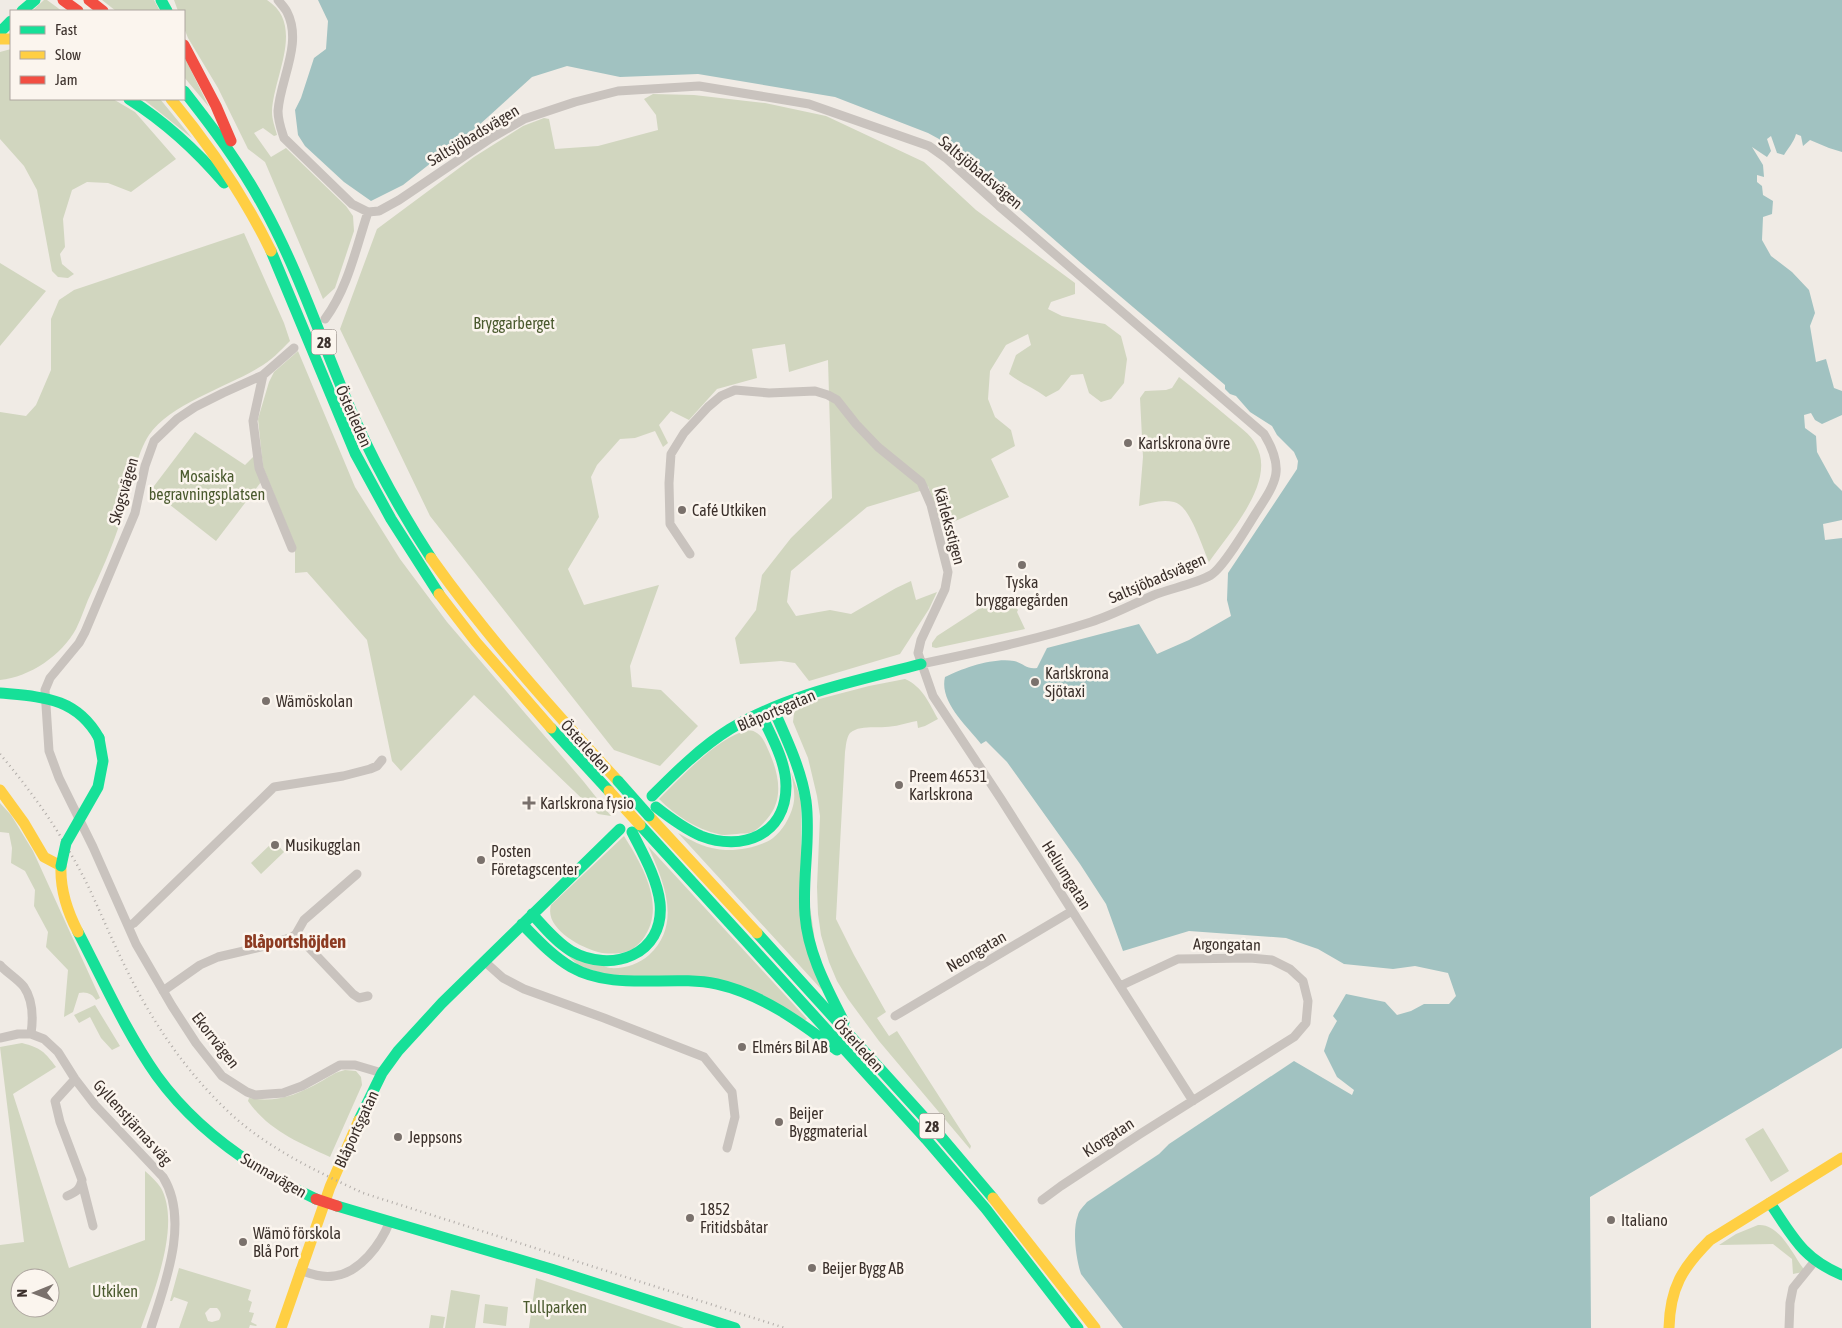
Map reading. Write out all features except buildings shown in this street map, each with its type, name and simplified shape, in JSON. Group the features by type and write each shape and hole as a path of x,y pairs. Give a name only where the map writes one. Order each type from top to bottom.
{"main road":[{"path":"23,10 35,0"},
{"path":"63,0 77,10"},
{"path":"89,0 102,10"},
{"path":"0,32 10,22"},
{"path":"185,47 216,106 242,171"},
{"name":"Österleden","path":"185,92 214,129 242,171 272,223 286,251 354,417 381,475 424,549 471,614 520,673 606,768 653,811 757,933 932,1126 996,1202 1095,1328"},
{"path":"130,100 168,126 193,149 260,228"},
{"name":"Österleden","path":"173,100 204,138 242,195 260,228 287,287 346,431 370,482 402,537 459,622 508,680 613,795 636,829 747,942 866,1072 986,1209 1078,1328"},
{"name":"Blåportsgatan","path":"652,796 692,756 731,728 773,708 813,693 921,664"},
{"path":"0,693 45,698"},
{"name":"Sunnavägen","path":"45,698 58,701 78,712 92,725 99,738 103,761 98,787 66,843 60,882 63,897 72,919 123,1019 154,1072 193,1116 230,1149 277,1180 316,1199 551,1269 735,1328"},
{"path":"773,708 794,757 805,798 807,826 804,897 811,948 823,981 851,1036"},
{"path":"653,811 694,833 728,843 750,840 770,829 778,821 783,810 786,787 781,761 761,714"},
{"path":"0,790 24,823 44,857 61,866"},
{"name":"Blåportsgatan","path":"281,1328 333,1179 360,1117 382,1073 417,1030 484,961 620,829"},
{"path":"532,914 564,946 592,959 606,962 619,961 631,957 642,950 652,939 660,924 660,904 636,829"},
{"path":"522,924 567,965 591,975 622,980 699,981 749,994 811,1030 866,1072"},
{"path":"1669,1328 1669,1308 1677,1280 1693,1256 1710,1240 1842,1158"},
{"path":"1770,1203 1802,1252 1814,1262 1842,1275"}],"street":[{"path":"278,0 287,12 292,28 292,45 278,112 284,138 352,204 368,212 345,283 335,306 325,319"},
{"name":"Saltsjöbadsvägen","path":"368,212 379,211 392,204 491,138 524,119 575,102 611,93 699,86 809,104 929,146 946,158 999,206 1264,434 1273,449 1277,465 1276,477 1271,490 1226,558 1213,574 1155,595 1093,621 987,650 921,664"},
{"name":"Skogsvägen","path":"45,698 45,690 50,678 79,643 85,632 135,513 145,466 154,441 177,419 195,407 263,376 294,348"},
{"path":"263,376 253,421 259,468 292,548"},
{"name":"Kärleksstigen","path":"690,554 670,524 669,483 671,454 684,433 721,396 735,390 770,394 815,391 828,394 837,400 878,448 922,482 931,505 948,572 943,594 920,644 918,653 921,664"},
{"name":"Heliumgatan","path":"921,664 933,696 1193,1101"},
{"name":"Ekorrvägen","path":"45,698 48,743 52,760 128,926 149,969 196,1043 217,1070 230,1082 247,1092 263,1095 283,1093 302,1086 340,1065 347,1064 382,1073"},
{"path":"128,926 140,917 274,787 343,776 370,769 377,766 382,760"},
{"path":"163,991 200,965 218,957 269,945 296,934 304,920 357,874"},
{"name":"Neongatan","path":"895,1016 1072,911"},
{"path":"296,934 353,994 359,998 368,996"},
{"name":"Argongatan","path":"1120,986 1178,958 1250,958 1272,960 1290,969 1303,981 1308,1001 1306,1023 1294,1037 1193,1101"},
{"path":"484,961 502,978 524,989 704,1057 732,1092 735,1116 727,1148"},
{"path":"0,965 23,986 29,998 33,1023 31,1034 18,1034 0,1038"},
{"name":"Gyllenstjärnas väg","path":"31,1034 44,1039 58,1052 75,1079 95,1105 163,1177 172,1194 176,1216 173,1247 164,1286 151,1328"},
{"path":"75,1079 55,1101 60,1122 82,1180 93,1226"},
{"name":"Klorgatan","path":"1042,1200 1060,1186 1193,1101"},
{"path":"67,1196 80,1188 82,1180"},
{"path":"300,1270 324,1276 335,1276 347,1272 358,1265 372,1250 386,1232 390,1221"},
{"path":"1789,1328 1793,1288 1814,1262"}],"green space":[{"path":"44,0 47,0 61,10 33,10"},
{"path":"102,0 154,0 159,10 115,10"},
{"path":"174,0 267,0 278,11 284,23 286,37 272,112 277,135 274,136 263,128 254,133 271,157 286,148 346,206 353,216 354,231 335,288 323,299 265,162 248,149 218,88 188,38 185,30 185,10 178,10"},
{"path":"10,49 10,100 115,100 135,112 176,159 131,192 108,183 87,182 72,190 63,219 65,247 60,254 62,264 74,274 68,278 58,277 52,271 37,190 24,166 0,139 0,52"},
{"path":"185,58 209,107 185,78"},
{"name":"Bryggarberget","path":"653,94 694,95 765,103 826,116 924,162 976,210 1075,283 1075,294 1051,302 1048,309 1062,316 1105,324 1121,336 1127,359 1124,383 1111,399 1101,402 1089,393 1083,374 1071,375 1059,390 1046,397 1009,374 1016,355 1031,345 1028,334 1006,345 990,371 988,399 995,417 1011,430 1015,446 991,459 1009,497 942,527 928,486 920,491 867,507 791,571 787,602 796,616 830,610 851,614 911,581 916,600 937,592 929,609 900,654 809,681 795,663 781,661 740,664 735,638 756,610 762,575 791,538 832,498 828,360 789,372 785,344 752,349 757,378 717,389 689,420 671,411 659,425 668,443 663,447 655,431 635,438 620,439 597,465 591,477 599,517 568,569 584,605 659,585 630,666 632,687 661,690 698,726 660,766 614,750 430,516 340,329 377,229 474,157 523,126 544,118 549,119 555,149 598,146 658,130 656,115 644,99"},
{"path":"144,100 161,100 192,138"},
{"path":"244,233 284,323 290,341 263,365 185,405 158,424 145,442 137,461 114,540 70,639 54,656 34,669 0,680 0,412 26,416 36,405 51,370 51,319 59,300 74,290"},
{"path":"0,263 46,291 0,346"},
{"path":"298,351 355,487 400,559 447,622 611,816 598,814 474,695 401,771 392,761 367,640 307,572 295,573 295,545 263,467 258,419 269,382 274,372"},
{"path":"1179,377 1248,434 1254,441 1261,459 1256,491 1238,522 1209,562 1190,518 1180,505 1165,501 1139,506 1143,457 1140,398 1145,391 1172,388"},
{"name":"Mosaiska begravningsplatsen","path":"195,432 245,465 254,456 261,482 216,541 151,490"},
{"path":"991,601 1015,606 1025,629 936,648 932,647 932,643 937,636"},
{"path":"905,679 921,691 938,719 918,728 917,721 893,726 862,728 850,733 845,752 836,919 886,1012 877,1018 889,1036 897,1031 971,1146 970,1149 879,1041 848,999 837,981 829,962 821,935 818,914 817,887 820,816 808,758 793,722 794,713 797,707 804,703 869,686"},
{"path":"748,730 756,732 764,741 776,770 778,787 778,796 772,812 757,829 749,833 725,835 710,832 686,821 659,799 712,749 736,734"},
{"path":"791,772 801,799 801,844 822,990 678,833 702,845 723,850 746,848 773,838 788,820 792,811 794,793"},
{"path":"0,803 11,815 33,851 100,998 96,1000 89,994 79,993 73,1012 64,1017 68,970 46,947 48,932 34,906 35,890 25,871 11,863 12,848 9,833 0,832"},
{"path":"624,836 638,860 649,886 653,913 650,926 643,939 635,947 622,953 601,953 573,941 558,929 550,913 551,905"},
{"path":"274,841 284,852 261,874 251,863"},
{"path":"648,846 807,1019 804,1021 759,993 608,975 579,966 540,929 587,957 610,968 626,967 649,955 659,943 665,930 668,916 664,887"},
{"path":"95,1005 120,1046 112,1050 101,1038 90,1017 79,1023 74,1015"},
{"name":"Utkiken","path":"22,1043 38,1049 56,1067 13,1094 69,1268 145,1240 145,1171 161,1188 166,1203 168,1220 167,1239 158,1277 141,1328 0,1328 0,1245 24,1242 0,1047"},
{"path":"345,1070 356,1071 361,1077 362,1085 330,1157 285,1135 265,1120 248,1101 249,1098 277,1099 286,1097"},
{"path":"1763,1128 1789,1171 1771,1182 1745,1139"},
{"path":"1758,1225 1766,1226 1779,1234 1803,1268 1803,1272 1793,1274 1792,1259 1773,1244 1719,1245 1736,1234"},
{"path":"179,1268 251,1290 248,1300 252,1302 249,1312 254,1313 251,1322 257,1325 250,1325 249,1328 179,1328 188,1302 174,1297 170,1301","holes":["210,1308 217,1308 221,1314 219,1320 208,1321 205,1313"]},
{"name":"Tullparken","path":"536,1278 684,1328 529,1328"},
{"path":"451,1290 480,1295 475,1328 445,1328"},
{"path":"485,1304 508,1307 506,1326 483,1323"},
{"path":"431,1315 445,1317 443,1328 429,1328"}],"water":[{"path":"318,0 1842,0 1842,152 1810,140 1803,146 1801,136 1796,134 1784,155 1777,153 1771,136 1767,139 1771,151 1767,157 1752,147 1763,165 1764,177 1757,175 1757,182 1762,186 1763,195 1773,201 1772,214 1763,217 1762,240 1771,256 1792,272 1809,290 1815,313 1810,326 1816,362 1826,359 1834,388 1842,391 1842,415 1822,424 1815,420 1811,413 1804,415 1805,428 1816,436 1817,452 1834,483 1842,491 1842,520 1823,524 1825,540 1842,538 1842,1048 1590,1197 1591,1328 1123,1328 1081,1274 1079,1268 1075,1244 1075,1228 1080,1210 1087,1202 1159,1154 1169,1144 1294,1061 1352,1095 1354,1090 1337,1077 1324,1051 1329,1035 1337,1021 1333,1016 1346,994 1385,1002 1397,1015 1411,1011 1424,1004 1449,1004 1456,996 1448,973 1415,966 1393,969 1344,964 1318,949 1286,938 1189,931 1123,951 1106,904 1080,864 1007,762 986,741 981,744 956,713 946,695 945,677 969,667 1006,660 1014,661 1030,668 1037,668 1047,648 1139,624 1157,654 1189,640 1231,616 1227,600 1228,573 1297,469 1298,461 1294,452 1277,435 1272,426 1250,412 1236,396 1230,394 1225,389 1225,385 939,139 835,97 698,74 620,77 567,66 532,77 478,126 403,185 371,201 344,182 305,146 298,135 295,110 301,98 314,58 326,49 328,21"}],"railway":[{"path":"0,754 39,804 79,868 131,978 169,1042 215,1099 233,1116 263,1139 295,1159 363,1193 785,1328"}],"traffic: fast":[{"path":"23,10 35,0"},
{"path":"161,0 166,10"},
{"path":"0,32 10,22"},
{"path":"185,92 226,147 263,206 300,283 361,434 389,488 431,558"},
{"path":"130,100 180,137 224,183"},
{"path":"271,251 355,453 391,519 439,594"},
{"path":"652,796 709,744 730,729 752,717 775,706 823,690 921,664"},
{"path":"0,693 44,698 69,707 90,724 99,738"},
{"path":"773,708 797,765 806,801 808,830 804,901 810,943 819,970 844,1022"},
{"path":"656,807 689,830 716,840 732,842 746,840 770,828 778,817 784,803 786,786 784,767 761,714"},
{"path":"551,728 609,791"},
{"path":"61,866 66,843 98,787 103,761 99,738"},
{"path":"618,781 649,816"},
{"path":"640,825 747,942"},
{"path":"359,1120 382,1073 398,1051 442,1003 620,829"},
{"path":"532,914 560,943 571,951 587,958 602,961 618,960 632,955 645,947 654,936 659,921 660,903 653,875 632,832"},
{"path":"522,924 557,958 571,967 588,974 624,981 699,981 734,989 765,1002 837,1050"},
{"path":"78,932 135,1042 157,1076 173,1096 209,1132 229,1148 271,1176 316,1199"},
{"path":"757,933 932,1126 993,1198"},
{"path":"747,942 926,1139 986,1209 1078,1328"},
{"path":"1770,1203 1792,1236 1808,1254 1842,1275"},
{"path":"337,1206 551,1269 735,1328"}],"traffic: slow":[{"path":"0,39 10,39"},
{"path":"172,100 225,172 271,251"},
{"path":"431,558 497,644 618,781"},
{"path":"439,594 476,642 551,728"},
{"path":"0,790 24,823 44,857 61,866 65,900 78,932"},
{"path":"609,791 640,825"},
{"path":"649,816 757,933"},
{"path":"281,1328 330,1187 359,1120"},
{"path":"1669,1328 1672,1301 1679,1280 1692,1260 1710,1240 1842,1158"},
{"path":"993,1198 1095,1328"}],"traffic: jam":[{"path":"63,0 77,10"},
{"path":"89,0 102,10"},
{"path":"185,47 216,106 231,141"},
{"path":"316,1199 337,1206"}],"place":[{"name":"Karlskrona övre","path":"1128,443"},
{"name":"Café Utkiken","path":"682,510"},
{"name":"Tyska bryggaregården","path":"1022,565"},
{"name":"Karlskrona Sjötaxi","path":"1035,682"},
{"name":"Wämöskolan","path":"266,701"},
{"name":"Preem 46531 Karlskrona","path":"899,785"},
{"name":"Karlskrona fysio","path":"529,803"},
{"name":"Musikugglan","path":"275,845"},
{"name":"Posten Företagscenter","path":"481,860"},
{"name":"Elmérs Bil AB","path":"742,1047"},
{"name":"Beijer Byggmaterial","path":"779,1122"},
{"name":"Jeppsons","path":"398,1137"},
{"name":"1852 Fritidsbåtar","path":"690,1218"},
{"name":"Italiano","path":"1611,1220"},
{"name":"Wämö förskola Blå Port","path":"243,1242"},
{"name":"Beijer Bygg AB","path":"812,1268"}],"district":[{"name":"Blåportshöjden","path":"295,941"}]}
